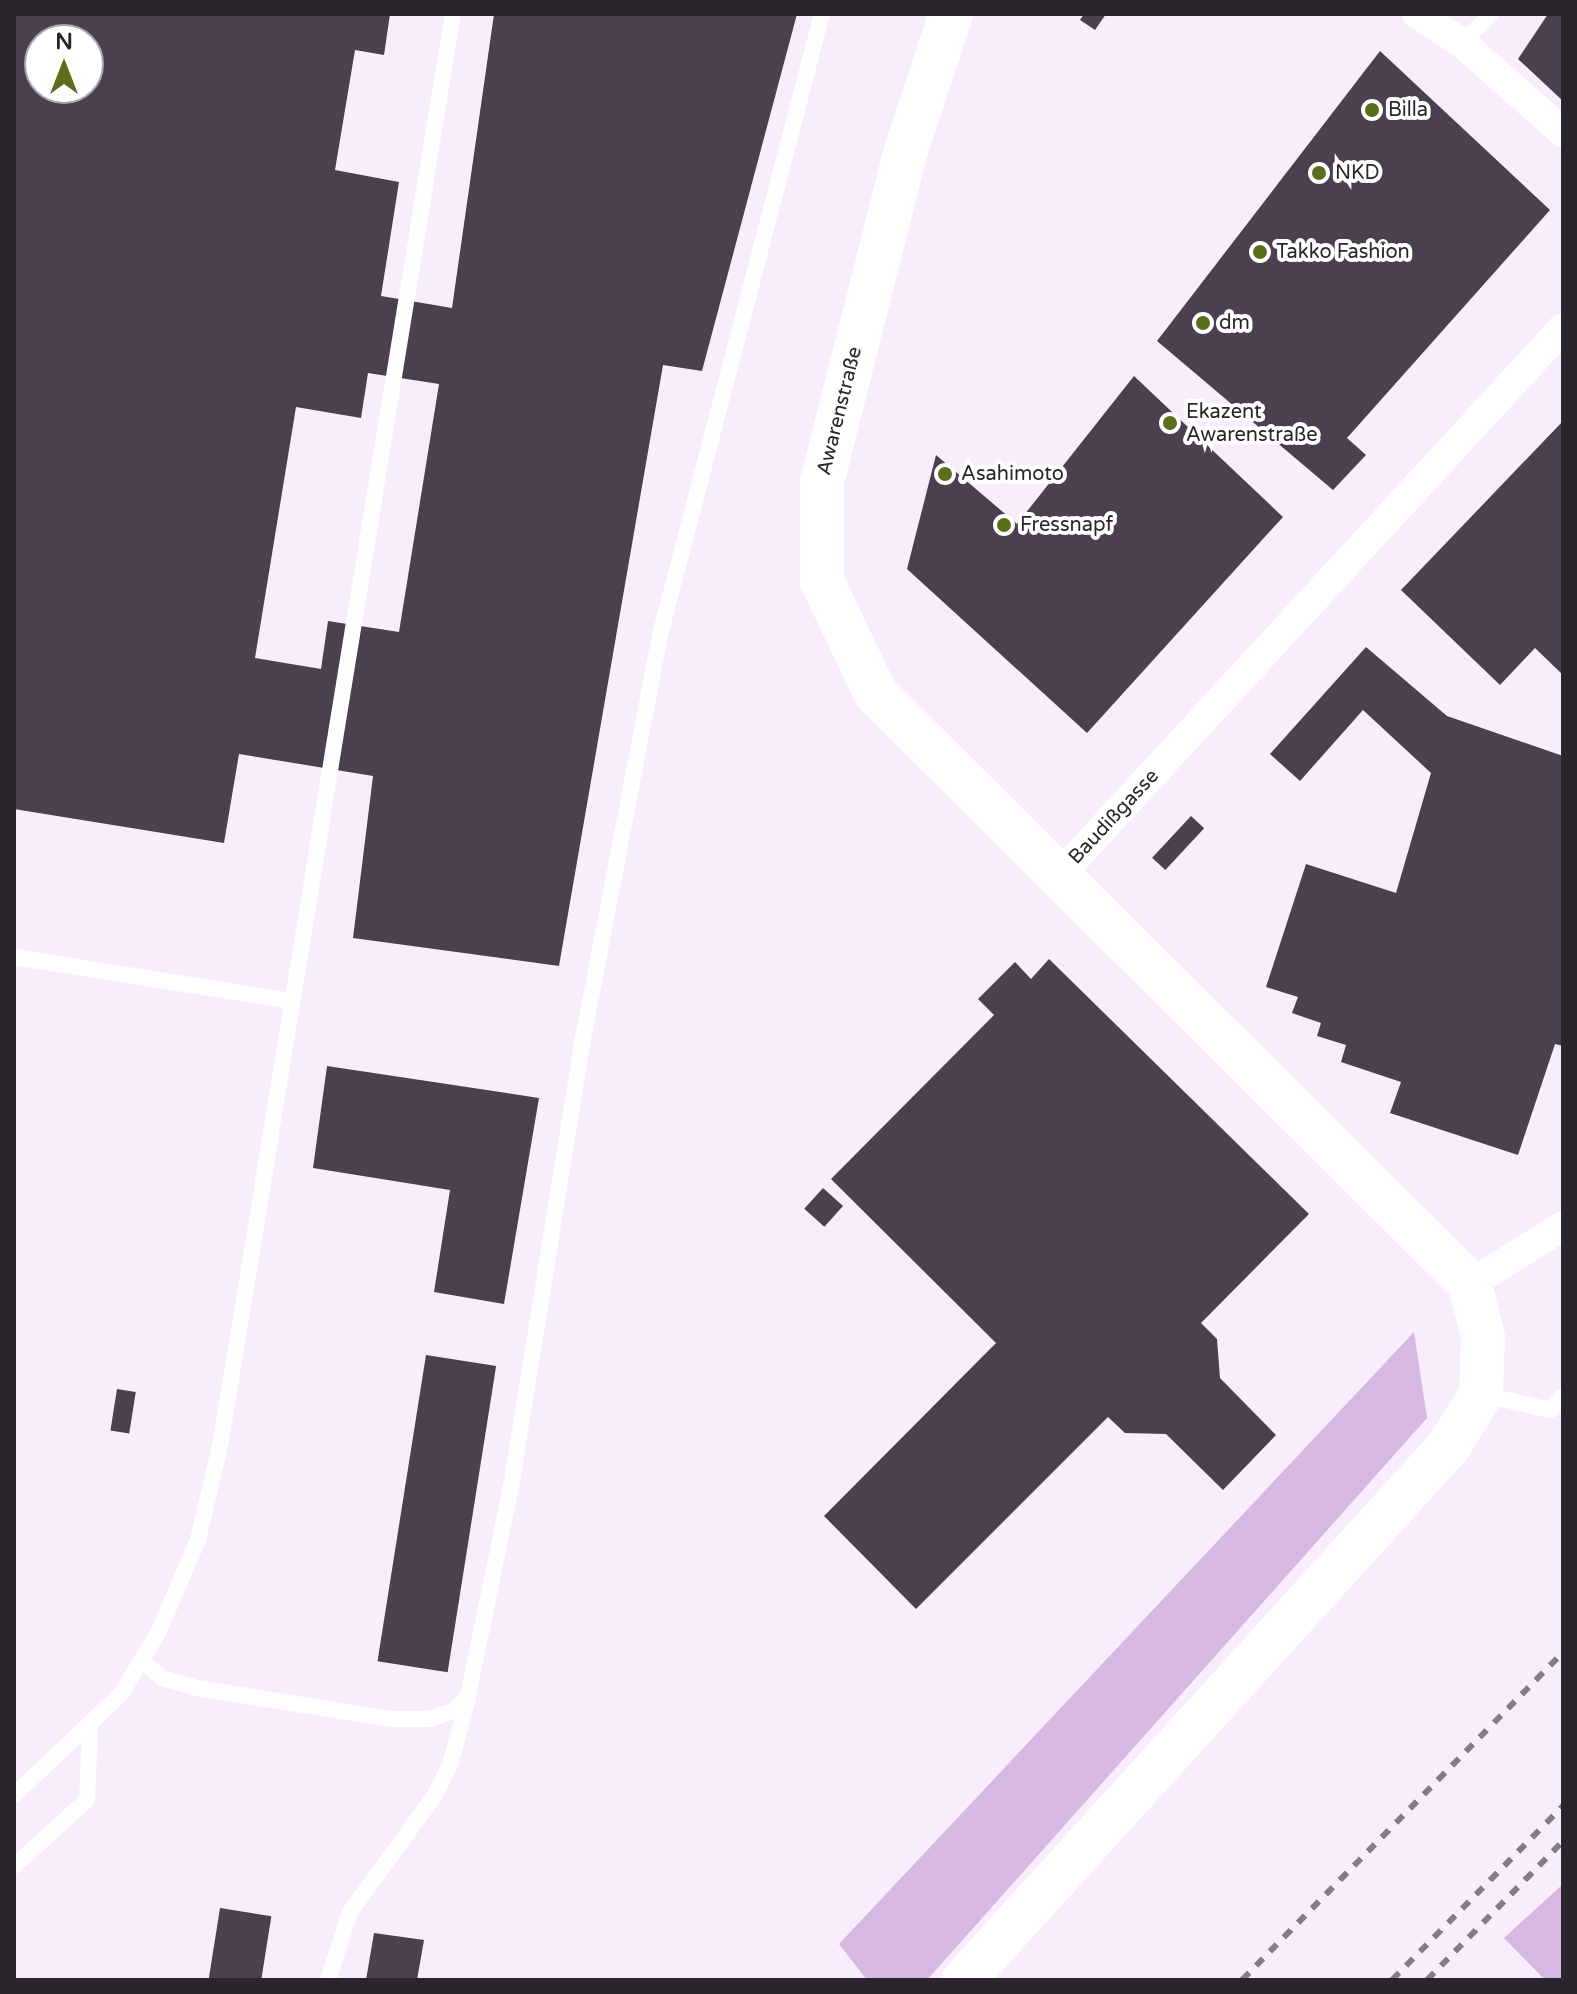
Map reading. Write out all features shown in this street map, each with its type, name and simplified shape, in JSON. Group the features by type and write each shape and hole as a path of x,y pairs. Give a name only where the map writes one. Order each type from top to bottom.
{"street":[{"name":"Awarenstraße","path":"951,14 906,150 822,482 822,581 876,694 1057,878"},
{"path":"1417,14 1462,43 1563,132"},
{"name":"Baudißgasse","path":"1470,1284 1134,948 1057,878 1563,328"},
{"path":"964,1980 1449,1446 1481,1394 1483,1337 1470,1284 1563,1226"}],"lane":[{"path":"14,1795 90,1728 143,1662 198,1540 221,1441 453,14"},
{"path":"328,1980 333,1953 365,1886 435,1795 451,1762 468,1696 511,1487 583,1039 660,635 822,14"},
{"path":"1462,43 1491,14"},
{"path":"14,957 293,1001"},
{"path":"1481,1394 1550,1410 1563,1396"},
{"path":"143,1662 162,1678 197,1688 390,1719 430,1719 453,1711 468,1696"},
{"path":"14,1866 87,1800 90,1728"}],"shaded area":[{"path":"1414,1332 1427,1418 927,1980 867,1980 839,1944"},
{"path":"1563,1884 1563,1980 1545,1980 1504,1938"}],"building":[{"path":"14,14 390,14 384,55 355,50 335,170 399,182 381,296 452,308 494,14 797,14 702,371 663,365 559,966 353,938 373,776 239,754 224,843 14,809","holes":["368,373 439,384 399,632 328,621 321,669 255,658 296,407 361,418"]},
{"path":"1084,14 1106,14 1095,30 1080,20"},
{"path":"1548,14 1563,14 1563,101 1518,59"},
{"path":"1380,51 1550,210 1347,438 1366,455 1333,490 1157,341"},
{"path":"1134,376 1283,517 1087,733 907,569 936,455 1017,524"},
{"path":"1563,421 1563,675 1535,648 1500,685 1401,590"},
{"path":"1366,647 1447,716 1563,756 1563,1046 1555,1044 1518,1155 1390,1113 1401,1082 1341,1062 1346,1045 1317,1036 1321,1023 1292,1013 1298,997 1266,987 1306,864 1396,893 1431,773 1363,710 1300,781 1270,754"},
{"path":"1191,816 1204,828 1165,870 1152,858"},
{"path":"1049,959 1309,1214 1201,1323 1217,1339 1220,1378 1276,1435 1223,1490 1166,1434 1125,1433 1108,1417 916,1609 824,1516 996,1343 831,1179 994,1015 978,999 1015,962 1031,979"},
{"path":"327,1066 539,1098 504,1304 434,1292 450,1190 313,1168"},
{"path":"823,1188 843,1206 824,1227 804,1209"},
{"path":"426,1355 496,1366 448,1672 378,1661"},
{"path":"117,1389 136,1392 129,1433 110,1430"},
{"path":"220,1908 271,1916 261,1980 209,1980"},
{"path":"374,1933 424,1940 417,1980 366,1980"}],"railway":[{"path":"1242,1980 1563,1652"},
{"path":"1392,1980 1563,1806"},
{"path":"1427,1980 1563,1841"}],"place":[{"name":"Billa","path":"1372,110"},
{"name":"NKD","path":"1319,173"},
{"name":"Takko Fashion","path":"1260,252"},
{"name":"dm","path":"1203,323"},
{"name":"Ekazent Awarenstraße","path":"1170,423"},
{"name":"Asahimoto","path":"945,474"},
{"name":"Fressnapf","path":"1004,525"}]}
